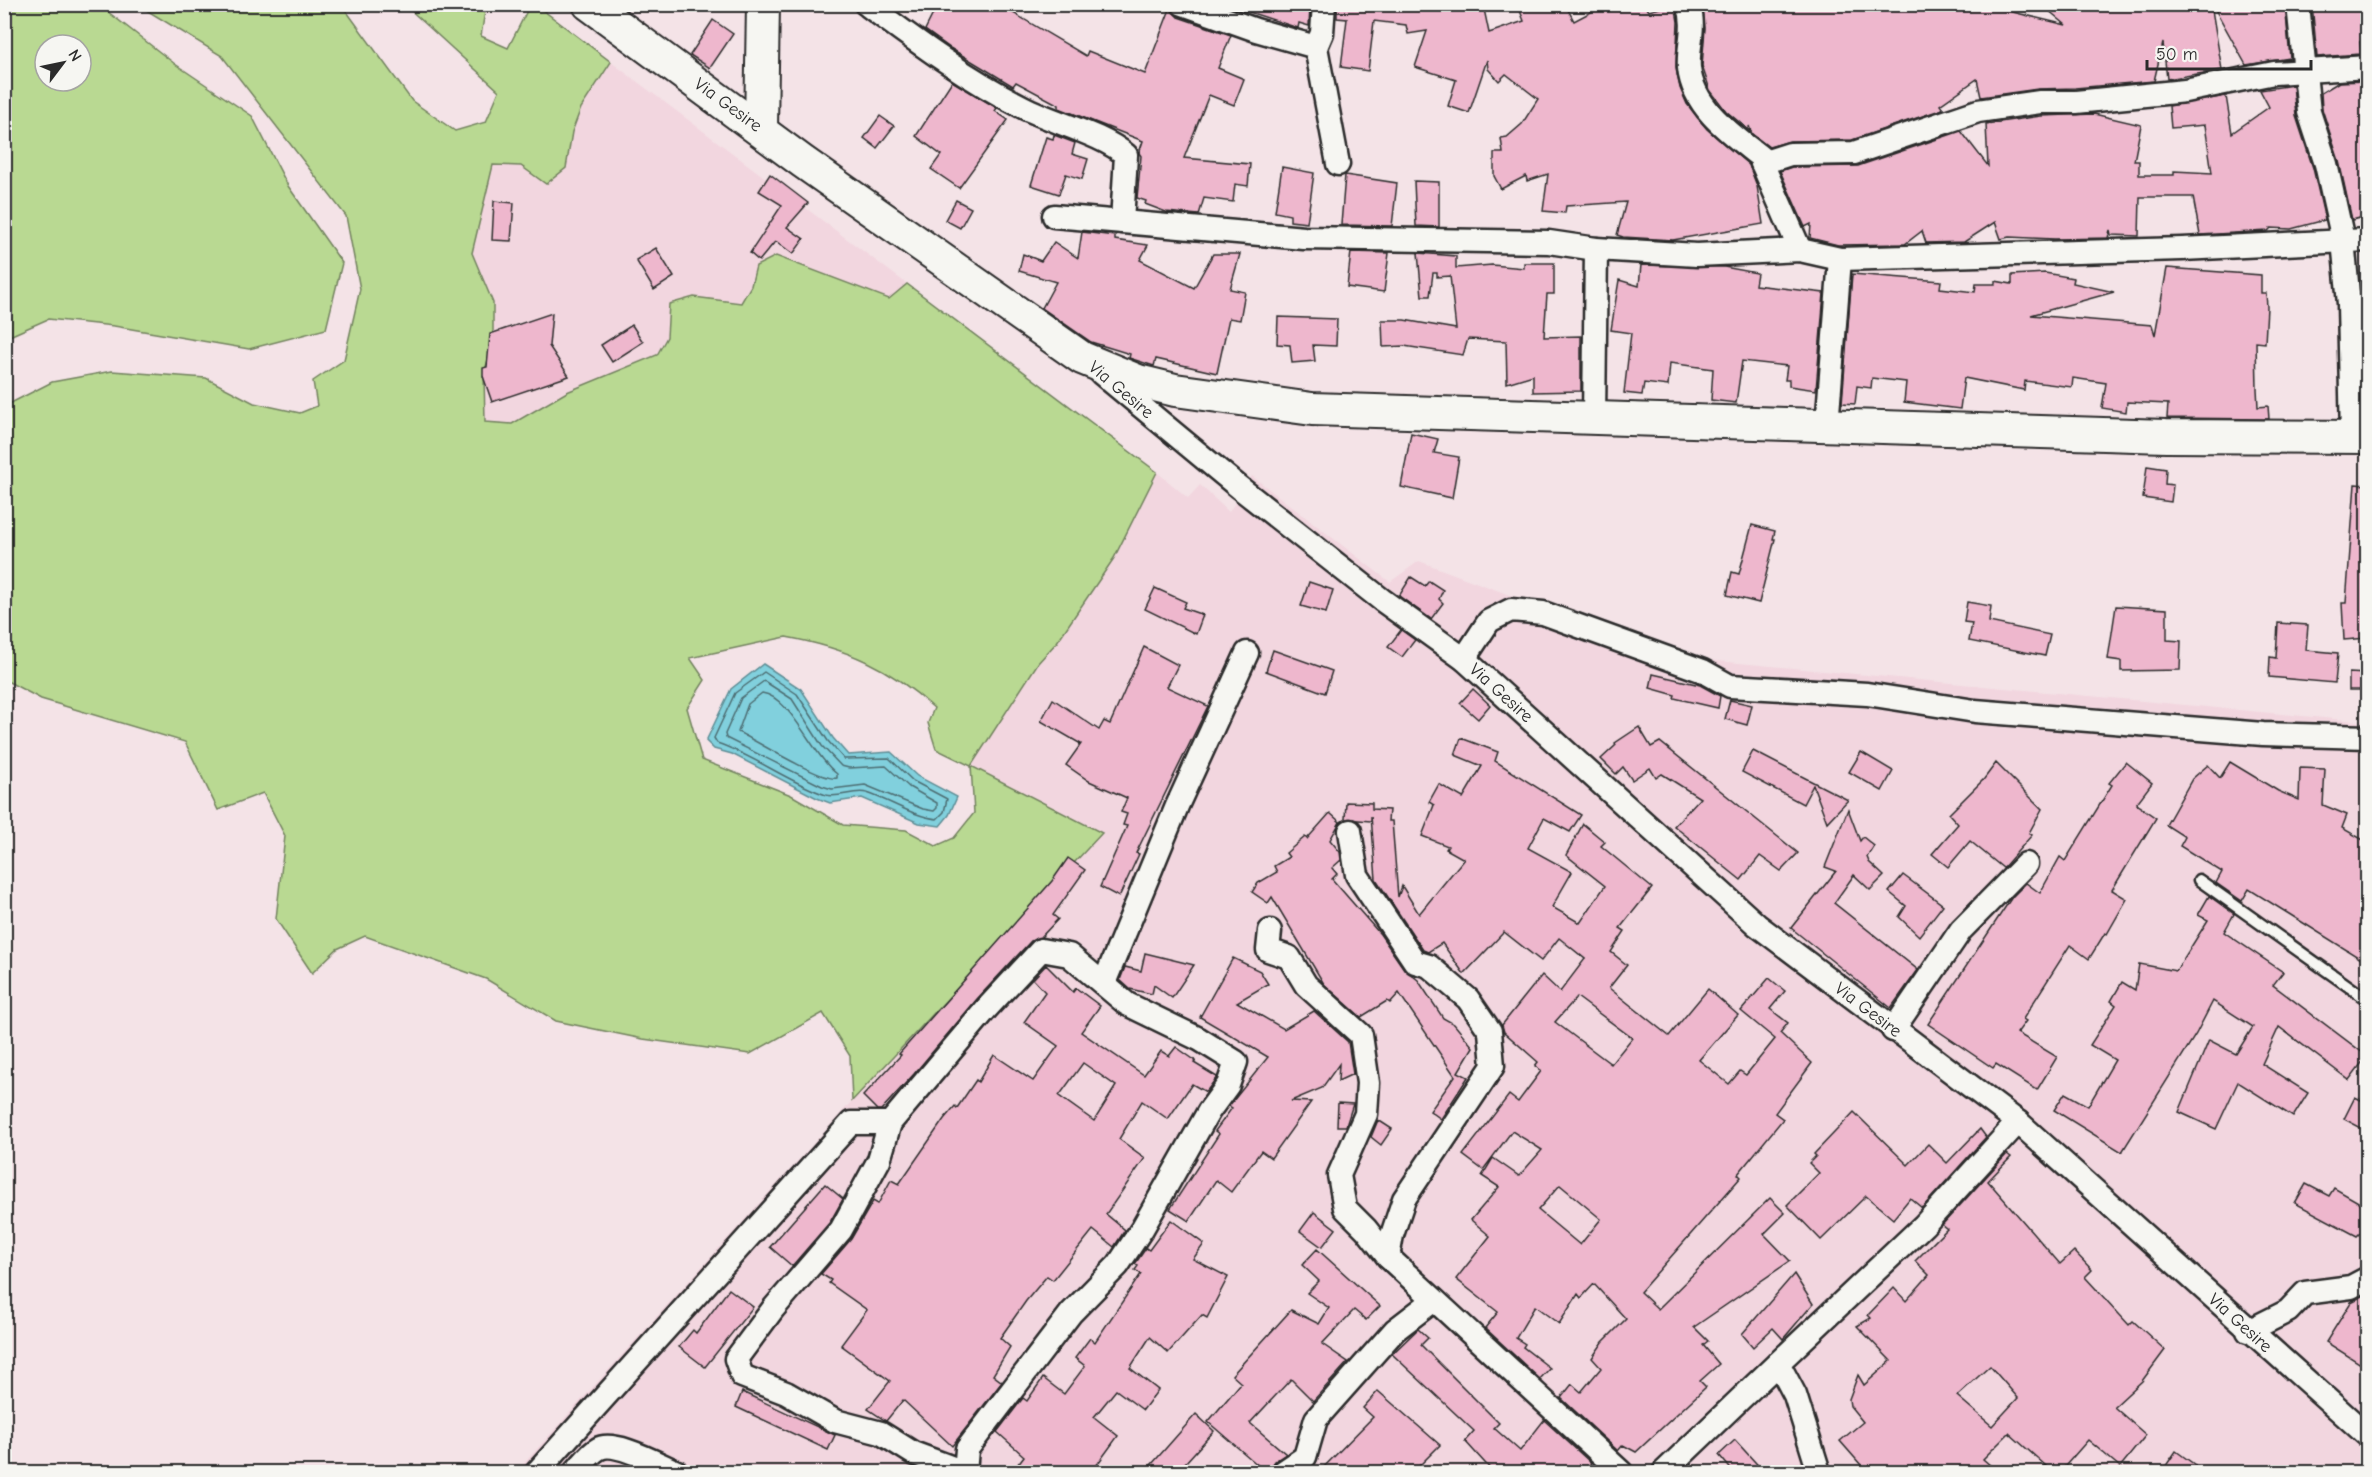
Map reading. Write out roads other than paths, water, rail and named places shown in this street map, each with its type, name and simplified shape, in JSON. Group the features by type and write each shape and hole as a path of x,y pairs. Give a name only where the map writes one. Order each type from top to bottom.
{"main road":[{"name":"Via Gesire","path":"589,4 761,128 803,162 1082,358"},
{"path":"761,128 763,4"},
{"path":"1082,358 1138,381 1175,390 1312,409 2166,436 2360,437"}],"street":[{"path":"866,4 931,52 1023,107 1084,134 1112,142 1126,155 1122,222"},
{"path":"1183,4 1256,30 1316,47"},
{"path":"1324,4 1322,33 1316,47 1338,164"},
{"path":"1688,4 1694,30 1689,68 1696,87 1704,104 1725,129 1763,159 1762,164 1800,250"},
{"path":"2298,4 2309,112 2326,164 2343,240 2360,437"},
{"path":"1762,164 1790,154 1854,153 1978,111 2040,102 2076,102 2185,91 2274,73 2367,67"},
{"path":"1054,216 1304,238 1550,242 1596,249 1697,255 1800,250 1840,259 2182,249 2367,240"},
{"path":"1593,418 1596,249"},
{"path":"1827,426 1840,259"},
{"name":"Via Gesire","path":"1082,358 1240,488 1382,600 1464,659 1756,924 1893,1030 2018,1122 2367,1436"},
{"path":"1464,659 1489,621 1511,610 1543,613 1703,671 1730,686 1867,694 1975,711 2240,733 2367,737"},
{"path":"1104,984 1177,806 1247,653"},
{"path":"1350,831 1357,875 1415,962 1429,966 1468,999 1490,1031 1493,1066 1404,1199 1388,1257"},
{"path":"1893,1030 1961,930 2026,864"},
{"path":"1270,931 1268,950 1289,957 1306,985 1361,1035 1368,1083 1366,1114 1339,1175 1345,1208 1366,1229 1388,1257 1621,1473"},
{"path":"1041,950 1070,955 1104,984 1127,1004 1199,1039 1236,1062 1228,1085 1209,1112 1142,1229 1118,1264 1071,1313 967,1449 964,1473 913,1453 881,1433 836,1421 786,1393 742,1376 736,1359 773,1309 841,1230 879,1160 890,1123 987,1008 1041,950"},
{"path":"1664,1473 1924,1225 2018,1122"},
{"path":"537,1473 851,1123 890,1123"},
{"path":"2248,1331 2288,1311 2305,1293 2351,1287 2367,1278"},
{"path":"1283,1473 1305,1457 1316,1419 1395,1330 1434,1300"},
{"path":"1778,1363 1795,1395 1819,1473"},
{"path":"575,1473 596,1450 605,1445 616,1447 677,1473"}],"lane":[{"path":"2199,880 2367,1000"}],"water":[{"path":"763,664 801,689 833,738 848,755 891,752 917,776 957,797 949,815 940,826 919,823 862,798 830,803 732,754 714,749 706,741 731,689"}]}
